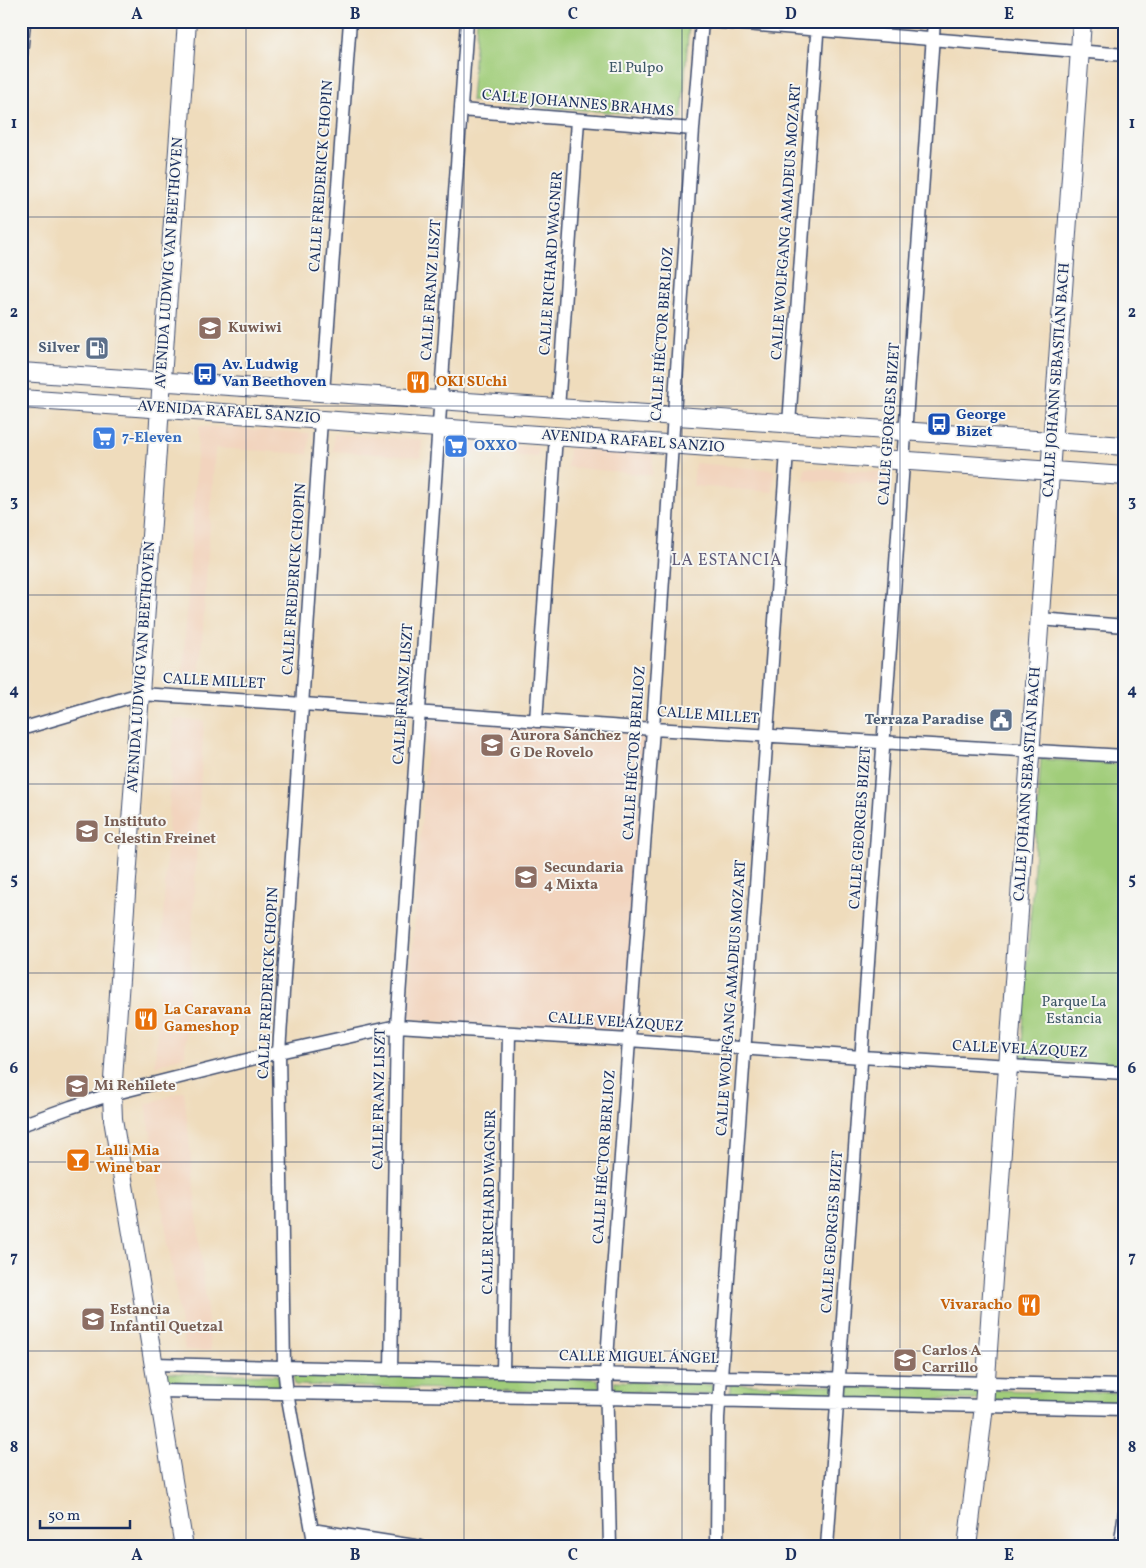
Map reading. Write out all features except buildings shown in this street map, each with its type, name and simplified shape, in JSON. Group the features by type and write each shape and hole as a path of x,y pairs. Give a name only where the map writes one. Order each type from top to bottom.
{"street":[{"path":"21,54 24,21"},
{"name":"AVENIDA LUDWIG VAN BEETHOVEN","path":"184,1547 113,1119 112,1094 187,21"},
{"name":"CALLE FREDERICK CHOPIN","path":"323,393 350,21"},
{"name":"CALLE FRANZ LISZT","path":"391,1370 397,1026 467,21"},
{"name":"CALLE HÉCTOR BERLIOZ","path":"610,1547 606,1374 702,21"},
{"path":"709,21 817,26 933,40 1125,55"},
{"name":"CALLE GEORGES BIZET","path":"827,1547 934,21"},
{"name":"CALLE JOHANN SEBASTIÁN BACH","path":"968,1547 986,1383 1082,21"},
{"name":"CALLE WOLFGANG AMADEUS MOZART","path":"789,424 817,26"},
{"name":"CALLE JOHANNES BRAHMS","path":"461,110 694,130"},
{"name":"CALLE RICHARD WAGNER","path":"558,409 578,120"},
{"name":"AVENIDA RAFAEL SANZIO","path":"21,372 1125,446"},
{"name":"AVENIDA RAFAEL SANZIO","path":"21,399 1125,476"},
{"name":"CALLE FREDERICK CHOPIN","path":"315,1547 284,1367 279,1052 321,420"},
{"path":"536,721 556,436"},
{"name":"CALLE WOLFGANG AMADEUS MOZART","path":"717,1547 721,1376 787,452"},
{"path":"1040,619 1125,626"},
{"name":"CALLE MILLET","path":"21,729 140,694 653,729 1125,756"},
{"name":"CALLE VELÁZQUEZ","path":"21,1125 71,1106 112,1094 279,1052 397,1026 1125,1073"},
{"name":"CALLE RICHARD WAGNER","path":"503,1372 509,1033"},
{"name":"CALLE MIGUEL ÁNGEL","path":"153,1364 1125,1386"},
{"path":"158,1391 1125,1409"},
{"path":"1120,1547 1125,1512"},
{"path":"312,1530 421,1547"}],"shaded area":[{"path":"199,426 310,433 308,454 215,448 199,686 182,684"},
{"path":"334,434 422,440 421,457 333,451"},
{"path":"456,442 539,447 538,457 456,452"},
{"path":"569,448 653,454 652,475 567,467"},
{"path":"695,463 774,470 773,492 693,486"},
{"path":"805,468 886,472 886,485 804,480"},
{"path":"174,719 204,721 185,1055 155,1067"},
{"name":"Secundaria 4 Mixta","path":"428,720 645,735 625,1034 408,1019"},
{"path":"184,1091 211,1351 185,1350 146,1104"}],"green space":[{"name":"El Pulpo","path":"477,21 689,21 682,118 471,101"},
{"name":"Parque La Estancia","path":"1041,759 1125,765 1125,1065 1021,1059"},
{"path":"163,1373 278,1375 279,1387 166,1387"},
{"path":"293,1375 598,1379 600,1393 295,1385"},
{"path":"615,1381 713,1385 713,1394 614,1391"},
{"path":"730,1384 834,1385 834,1399 730,1397"},
{"path":"847,1387 979,1388 979,1400 847,1399"},
{"path":"994,1390 1125,1393 1125,1404 994,1401"}],"place":[{"name":"Kuwiwi","path":"210,328"},
{"name":"Silver","path":"97,348"},
{"name":"Av. Ludwig Van Beethoven","path":"205,374"},
{"name":"OKI SUchi","path":"418,382"},
{"name":"George Bizet","path":"939,424"},
{"name":"7-Eleven","path":"104,438"},
{"name":"OXXO","path":"456,446"},
{"name":"Terraza Paradise","path":"1001,720"},
{"name":"Aurora Sánchez G De Rovelo","path":"492,745"},
{"name":"Instituto Celestin Freinet","path":"87,831"},
{"name":"Secundaria 4 Mixta","path":"526,877"},
{"name":"La Caravana Gameshop","path":"146,1019"},
{"name":"Mi Rehilete","path":"77,1086"},
{"name":"Lalli Mia Wine bar","path":"78,1160"},
{"name":"Vivaracho","path":"1029,1305"},
{"name":"Estancia Infantil Quetzal","path":"93,1319"},
{"name":"Carlos A Carrillo","path":"905,1360"}],"district":[{"name":"LA ESTANCIA","path":"727,561"}]}
